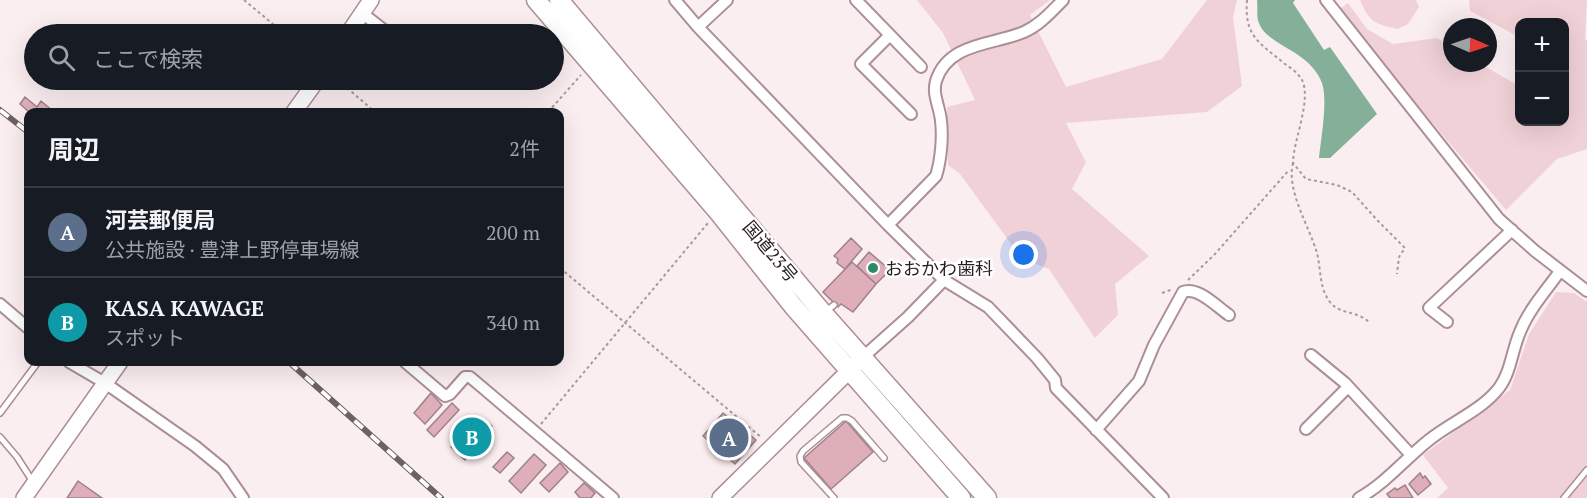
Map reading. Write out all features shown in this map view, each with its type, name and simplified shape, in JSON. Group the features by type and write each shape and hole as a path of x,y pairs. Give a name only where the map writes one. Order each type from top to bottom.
{"highway":[{"name":"国道23号","path":"536,0 557,24"},
{"name":"国道23号","path":"559,0 829,309 856,364 961,498"},
{"name":"国道23号","path":"564,32 718,212 793,306 856,364 987,498"}],"street":[{"path":"675,0 698,27 888,225 944,280 988,307 1037,358 1055,380 1056,388 1163,498"},
{"path":"698,27 727,0"},
{"path":"856,0 921,68"},
{"path":"888,225 936,176 939,168 941,123 935,87 937,79 949,61 957,54 978,44 1023,33 1036,26 1063,0"},
{"path":"1326,0 1500,219 1560,271 1587,291"},
{"path":"355,24 367,6 381,24"},
{"path":"890,35 861,64 911,114"},
{"path":"297,108 310,90"},
{"path":"1447,322 1429,308 1512,230"},
{"path":"1359,498 1382,484 1432,437 1476,409 1498,388 1506,376 1519,333 1530,312 1560,271"},
{"path":"720,498 944,280"},
{"path":"1096,430 1139,381 1154,345 1183,292 1190,290 1196,292 1229,315"},
{"path":"0,304 24,325"},
{"path":"1311,355 1348,387 1411,455"},
{"path":"76,366 105,383 195,446 223,470 243,498"},
{"path":"24,498 117,366"},
{"path":"410,366 445,396 450,394 465,377 470,377 613,498"},
{"path":"1306,429 1348,387"}],"lane":[{"path":"0,413 35,366"},
{"path":"834,498 801,462 800,456 842,418 852,421 884,458"},
{"path":"0,437 17,457 34,484"},
{"path":"1564,498 1587,470"}],"path":[{"path":"244,0 273,24"},
{"path":"1247,0 1247,19 1251,35 1295,71 1302,80 1304,100 1290,172 1299,207 1317,253 1323,290 1333,306 1341,311 1359,315 1370,323"},
{"path":"551,108 592,65"},
{"path":"350,90 370,108"},
{"path":"1293,163 1306,179 1337,185 1352,192 1377,221 1406,248 1399,257 1397,274"},
{"path":"1186,282 1214,255 1291,168"},
{"path":"535,432 718,212"},
{"path":"564,271 766,441 775,445"},
{"path":"1162,293 1180,286"}],"shaded area":[{"path":"917,0 1050,0 1030,15 1066,87 1162,59 1207,0 1237,0 1233,17 1242,86 1207,112 1066,123 1086,162 1072,189 1149,256 1115,284 1118,315 1095,338 1049,269 1022,259 960,174 948,165 947,107 975,100 943,33"},
{"path":"1257,0 1295,0 1293,3 1324,50 1330,47 1377,114 1330,158 1319,158 1324,109 1322,83 1316,72 1299,55 1263,31 1258,21"},
{"path":"1360,0 1416,0 1419,7 1408,24 1398,29 1370,18"},
{"path":"1469,0 1587,0 1585,39 1587,40 1587,149 1557,159 1506,210 1385,67 1340,9 1348,3 1367,29 1393,44 1437,38 1443,42 1443,72 1495,72 1515,84 1515,126 1569,126 1569,18 1515,18 1515,35 1497,25 1497,18 1483,18 1470,11"},
{"path":"1556,292 1574,293 1587,302 1587,498 1437,498 1448,488 1423,455 1510,390 1529,334"}],"building":[{"path":"25,97 37,107 41,101 49,108 24,108 20,104"},
{"path":"851,238 862,249 845,269 837,263 838,259 834,256"},
{"name":"おおかわ歯科","path":"869,252 890,270 876,284 857,266"},
{"path":"852,262 876,284 853,312 841,304 838,307 823,292"},
{"path":"431,393 442,405 425,424 414,413"},
{"path":"452,403 459,410 434,437 427,430"},
{"path":"723,413 756,440 735,464 703,436"},
{"path":"475,420 482,425 485,420 492,426 465,460 451,447"},
{"path":"846,421 873,452 831,489 804,458"},
{"path":"507,452 514,458 500,473 493,467"},
{"path":"534,454 546,465 521,493 509,481"},
{"path":"560,463 568,472 549,492 540,483"},
{"path":"1420,473 1431,484 1418,495 1409,484"},
{"path":"78,481 102,498 67,498"},
{"path":"584,483 595,493 591,498 580,498 575,492"},
{"path":"1405,485 1413,498 1390,498 1387,494 1395,488 1397,490"}],"railway":[{"path":"0,110 24,129"},
{"path":"293,366 441,498"}],"place":[{"name":"おおかわ歯科","path":"873,268"},
{"name":"KASA KAWAGE","path":"472,437"},
{"name":"河芸郵便局","path":"729,438"}]}
